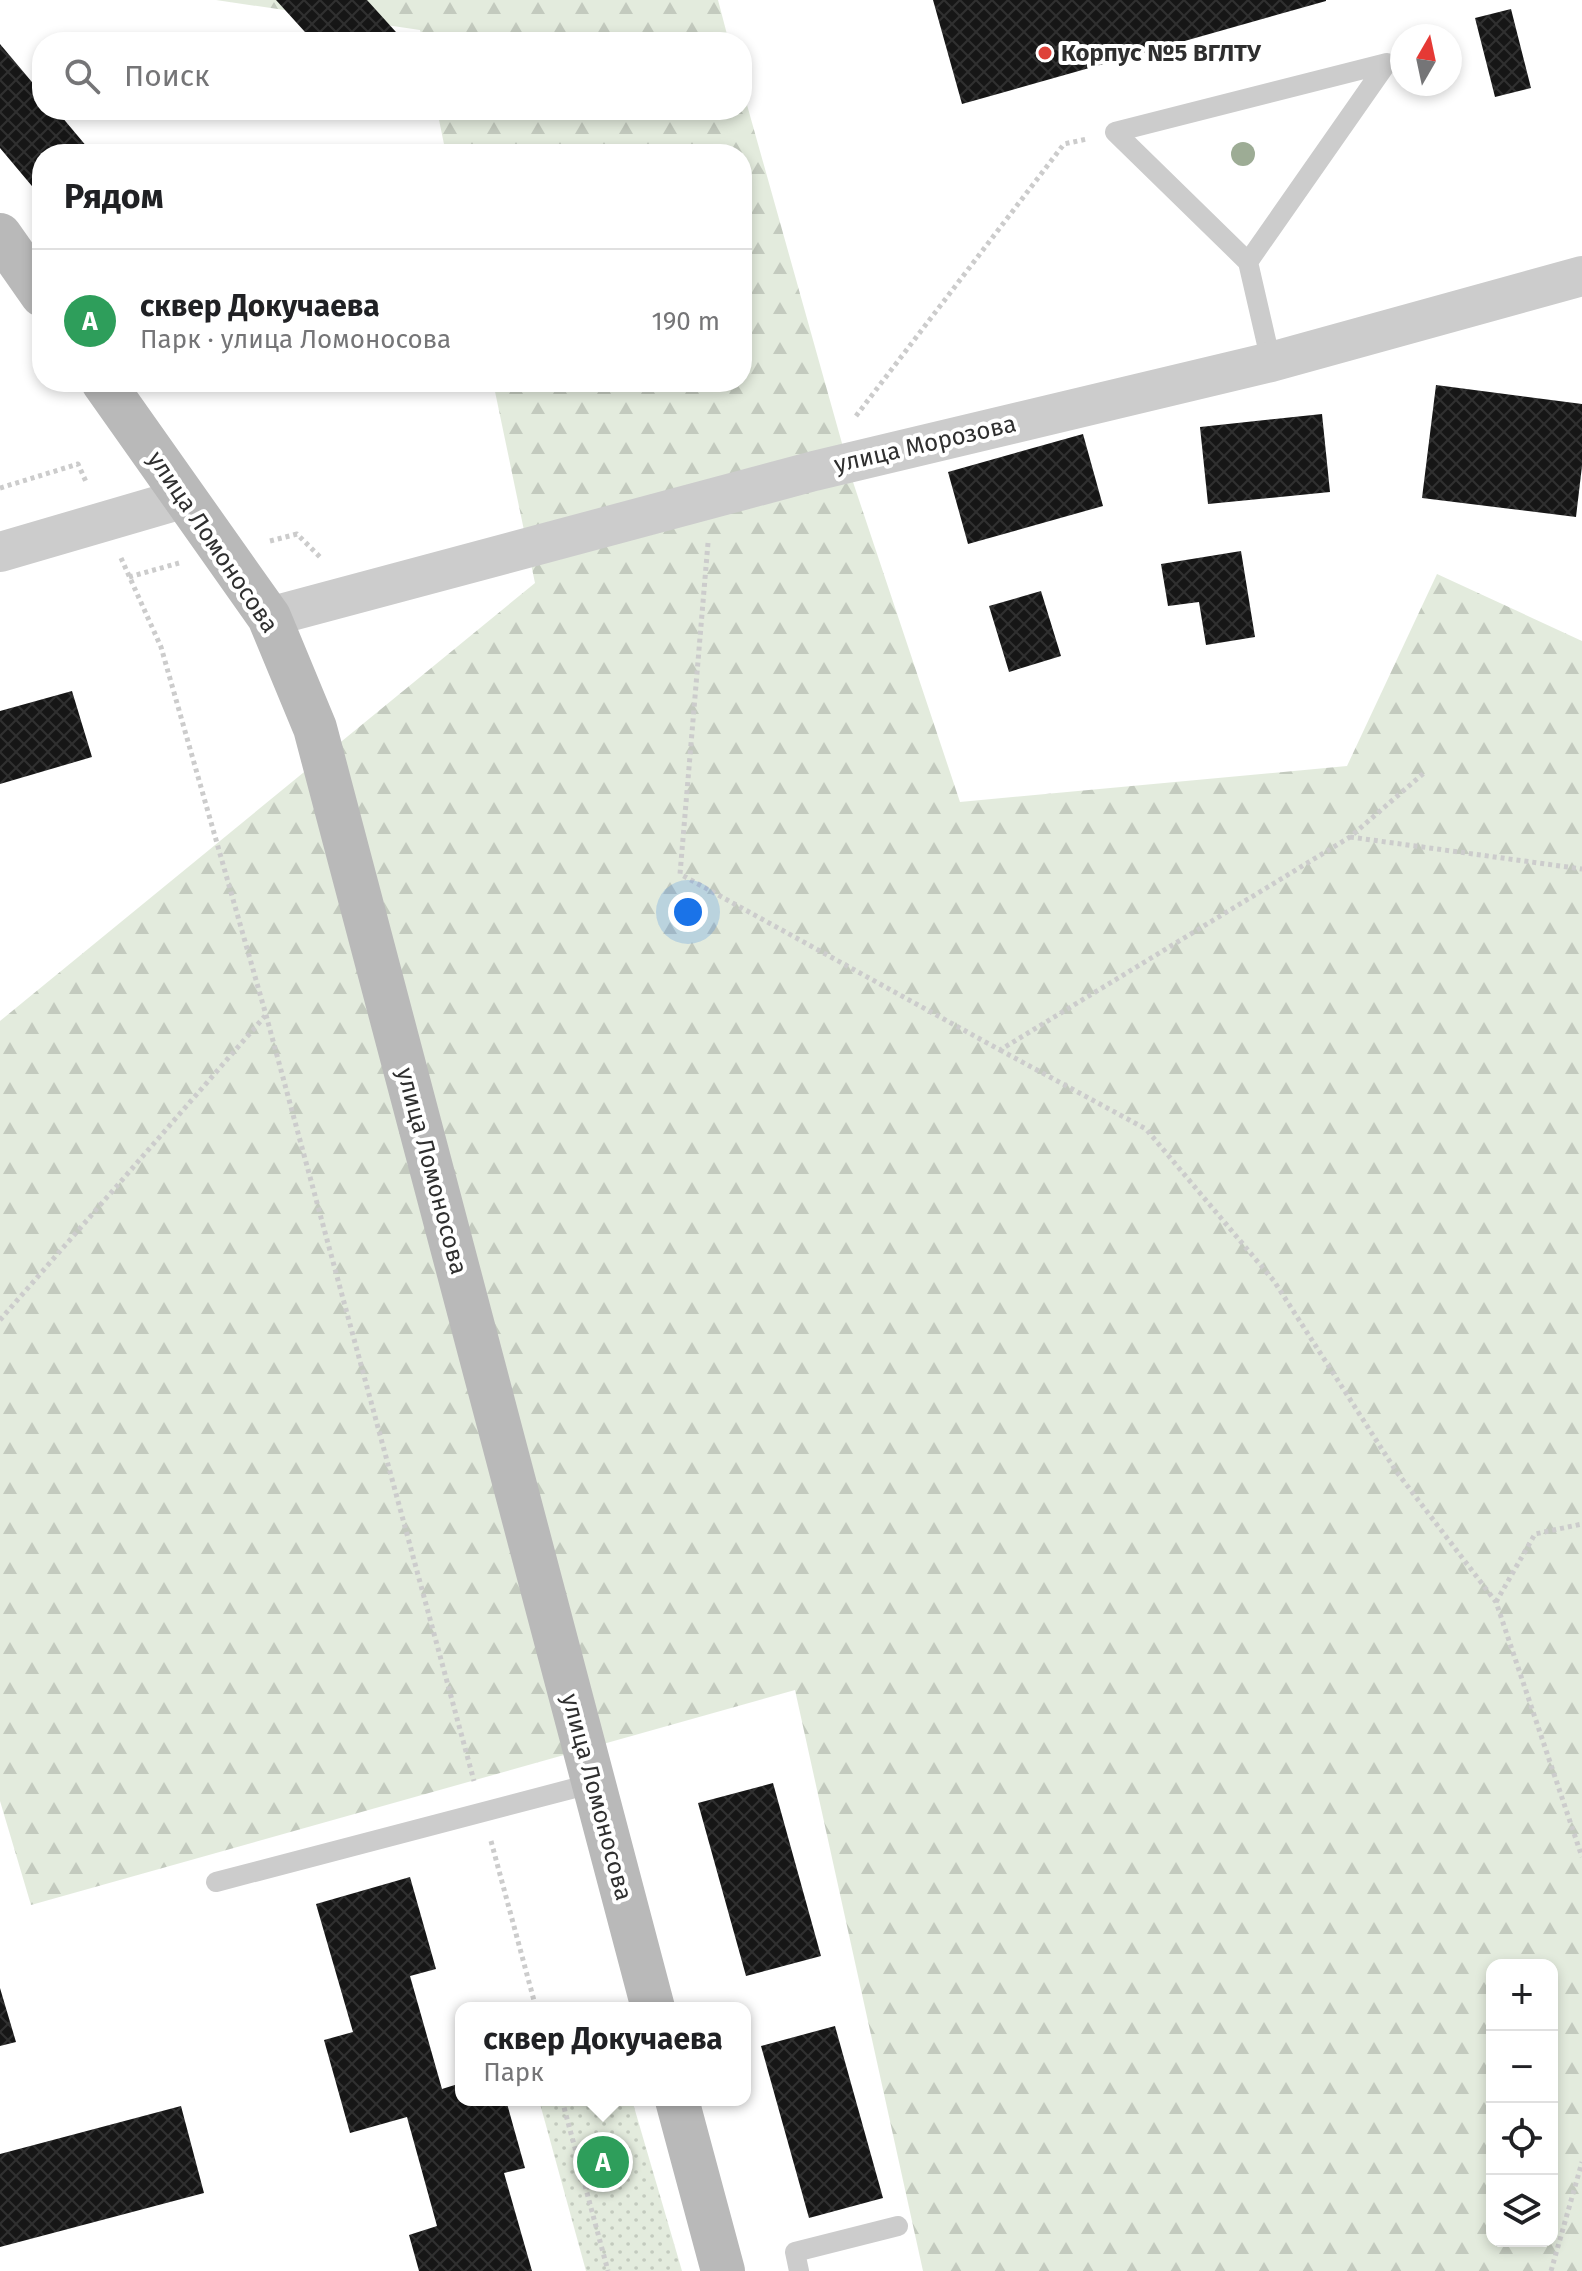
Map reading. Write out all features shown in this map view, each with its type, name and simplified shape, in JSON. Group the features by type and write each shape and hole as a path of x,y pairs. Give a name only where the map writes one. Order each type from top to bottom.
{"main road":[{"path":"0,235 32,281"},
{"name":"улица Ломоносова","path":"110,392 269,617 315,728 651,2002"},
{"path":"679,2106 723,2271"}],"street":[{"name":"улица Морозова","path":"269,617 814,471 1271,362 1582,276"},
{"path":"0,552 185,498"}],"lane":[{"path":"1115,132 1387,63 1248,262"},
{"path":"1115,132 1248,262 1271,362"},
{"path":"216,1882 594,1783"},
{"path":"799,2271 795,2252 898,2226"}],"path":[{"path":"814,471 1064,144 1115,132"},
{"path":"0,488 78,464 161,647 266,1015 534,2002"},
{"path":"712,498 680,874 1146,1129 1274,1281 1396,1471 1496,1602 1582,1857"},
{"path":"1000,1050 1350,837 1425,772"},
{"path":"1350,837 1582,869"},
{"path":"0,1320 266,1015"},
{"path":"1496,1602 1535,1534 1582,1524"},
{"path":"564,2106 608,2271"},
{"path":"1551,2271 1582,2162"}],"green space":[{"path":"216,0 718,0 726,32 420,32"},
{"path":"439,120 751,120 852,479 960,802 1347,766 1437,574 1582,641 1582,2271 923,2271 795,1690 31,1905 0,1801 0,1021 535,583 495,392 752,392 752,144 444,144"},
{"path":"541,2106 634,2106 682,2271 586,2271"}],"building":[{"path":"276,0 367,0 396,32 305,32"},
{"name":"Корпус №5 ВГЛТУ","path":"933,0 1326,0 1326,1 962,104"},
{"path":"1511,9 1531,88 1495,97 1475,18"},
{"path":"0,44 32,82 32,120 64,120 85,144 32,144 32,186 0,148"},
{"path":"1436,385 1582,404 1582,466 1576,517 1422,498"},
{"path":"1322,414 1330,492 1208,504 1200,427"},
{"path":"1083,434 1103,506 968,544 948,472"},
{"path":"1241,551 1255,637 1206,645 1199,602 1168,606 1161,564"},
{"path":"1041,591 1061,656 1009,672 989,606"},
{"path":"72,691 92,757 0,784 0,711"},
{"path":"773,1783 821,1956 746,1976 698,1803"},
{"path":"410,1877 436,1969 410,1976 442,2089 455,2085 455,2106 508,2106 525,2168 504,2173 532,2271 419,2271 409,2235 437,2226 407,2117 350,2133 324,2040 353,2032 316,1904"},
{"path":"0,1988 16,2042 0,2046"},
{"path":"835,2026 883,2198 809,2218 761,2046"},
{"path":"181,2106 204,2193 0,2247 0,2154"}],"place":[{"name":"Корпус №5 ВГЛТУ","path":"1045,53"},
{"name":"сквер Докучаева","path":"603,2162"}]}
